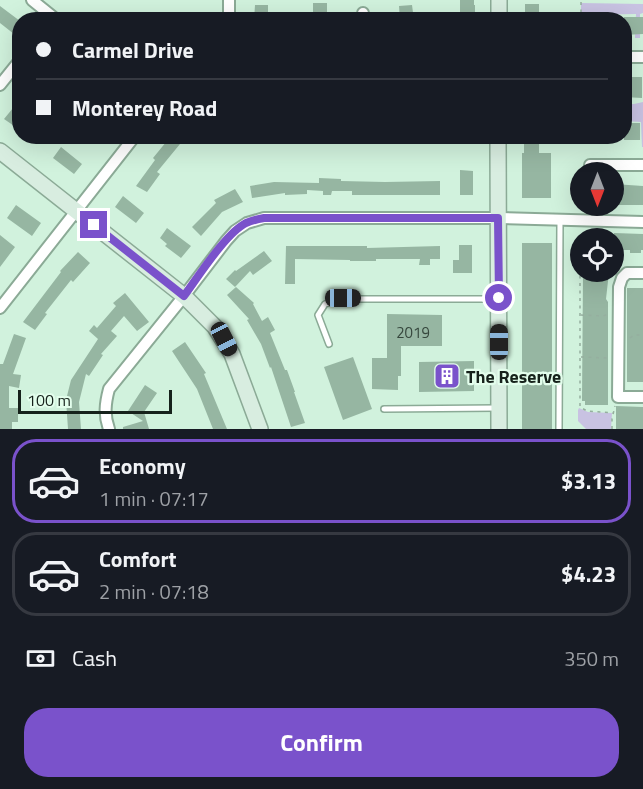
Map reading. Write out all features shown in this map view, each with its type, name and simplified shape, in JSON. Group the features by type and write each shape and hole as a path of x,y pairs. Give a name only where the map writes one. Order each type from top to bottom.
{"street":[{"path":"32,0 45,12"},
{"path":"0,85 12,70"},
{"path":"0,308 129,144"},
{"path":"498,144 499,429"},
{"path":"0,151 184,296 216,327 242,378 260,429"},
{"path":"624,165 643,165"},
{"path":"109,429 105,403 109,389 226,241 247,223 264,218 498,218 643,222"},
{"path":"643,273 627,273 622,278 619,287 618,358 618,397 643,397"}],"lane":[{"path":"559,429 560,220"},
{"path":"329,344 318,315 325,304 343,298 499,298"},
{"path":"384,409 499,408"}],"path":[{"path":"580,282 580,407 587,411 614,413"},
{"path":"580,315 619,313"},
{"path":"619,340 626,340 634,335 643,335"},
{"path":"580,357 618,358"},
{"path":"612,429 612,419 618,397"}],"shaded area":[{"path":"581,3 643,4 643,13 640,14 640,38 635,38 636,14 632,14 632,12 581,12"},
{"path":"643,102 643,147 641,122 632,121 632,104"},
{"path":"579,408 588,412 612,413 611,429 586,429 578,421"}],"building":[{"path":"460,0 474,0 475,12 460,12"},
{"path":"313,3 327,3 327,12 313,12"},
{"path":"525,4 539,4 539,12 525,12"},
{"path":"255,5 268,5 268,12 255,12"},
{"path":"412,5 413,12 399,12 399,6"},
{"path":"0,6 12,15 12,32 0,23"},
{"path":"632,17 643,17 643,34 632,35"},
{"path":"632,77 642,77 642,98 632,97"},
{"path":"12,109 12,124 4,119"},
{"path":"632,123 640,123 640,140 632,140"},
{"path":"164,144 180,144 157,172 160,174 147,192 136,186 155,160 153,158"},
{"path":"524,144 539,144 539,153 551,153 551,198 522,198 522,153 524,153"},
{"path":"61,147 82,164 74,174 53,158"},
{"path":"460,170 473,171 473,195 460,195"},
{"path":"319,178 341,179 341,181 440,181 440,195 352,195 352,191 332,191 331,195 323,195 323,191 307,190 307,194 285,195 285,193 252,198 250,186 274,182 319,183"},
{"path":"624,185 643,186 643,205 624,205"},
{"path":"235,189 243,202 222,212 201,236 192,227 216,203 214,200"},
{"path":"123,196 144,213 136,223 115,207"},
{"path":"16,205 41,223 32,236 7,218"},
{"path":"167,228 191,246 181,258 165,246 167,244 160,238"},
{"path":"624,233 643,234 641,253 630,253 630,250 624,250"},
{"path":"0,235 15,247 0,267"},
{"path":"522,243 552,243 552,429 522,429"},
{"path":"459,245 472,245 472,273 453,273 453,260 459,260"},
{"path":"286,246 367,246 367,248 440,246 440,259 430,259 430,265 419,265 420,259 350,261 295,259 295,284 285,284"},
{"path":"264,251 272,261 253,275 250,271 235,287 226,279 235,270"},
{"path":"78,252 90,263 73,282 71,280 45,313 47,314 35,330 23,322 60,271"},
{"path":"583,282 608,282 606,299 608,302 608,405 585,405 585,401 582,401"},
{"path":"236,287 254,303 262,321 268,317 275,330 270,333 285,370 287,370 305,423 291,427 271,367 247,320 249,319 227,295"},
{"path":"627,288 643,288 643,382 627,382"},
{"path":"125,293 149,322 137,331 124,316 111,331 117,336 101,354 103,355 89,376 86,374 79,402 81,429 68,429 66,400 71,380 98,339 89,331 94,325 97,328 116,306 113,303"},
{"path":"387,314 442,315 442,346 401,346 401,376 398,376 398,390 372,389 372,358 387,358"},
{"path":"14,334 26,338 13,374 21,375 19,388 9,386 9,408 18,408 18,422 12,422 12,429 0,429 0,364 3,364"},
{"path":"185,342 206,373 204,374 227,429 213,429 197,389 172,351"},
{"path":"353,357 372,409 343,420 324,367"},
{"name":"The Reserve","path":"474,361 474,391 419,392 419,362"},
{"path":"145,385 157,393 144,412 149,429 123,429 123,427 143,421 128,411"},
{"path":"616,406 643,407 643,429 616,429"}],"place":[{"name":"The Reserve","path":"447,376"}],"route":[{"path":"94,225 184,296 235,231 247,223 264,218 498,218 499,298"}]}
